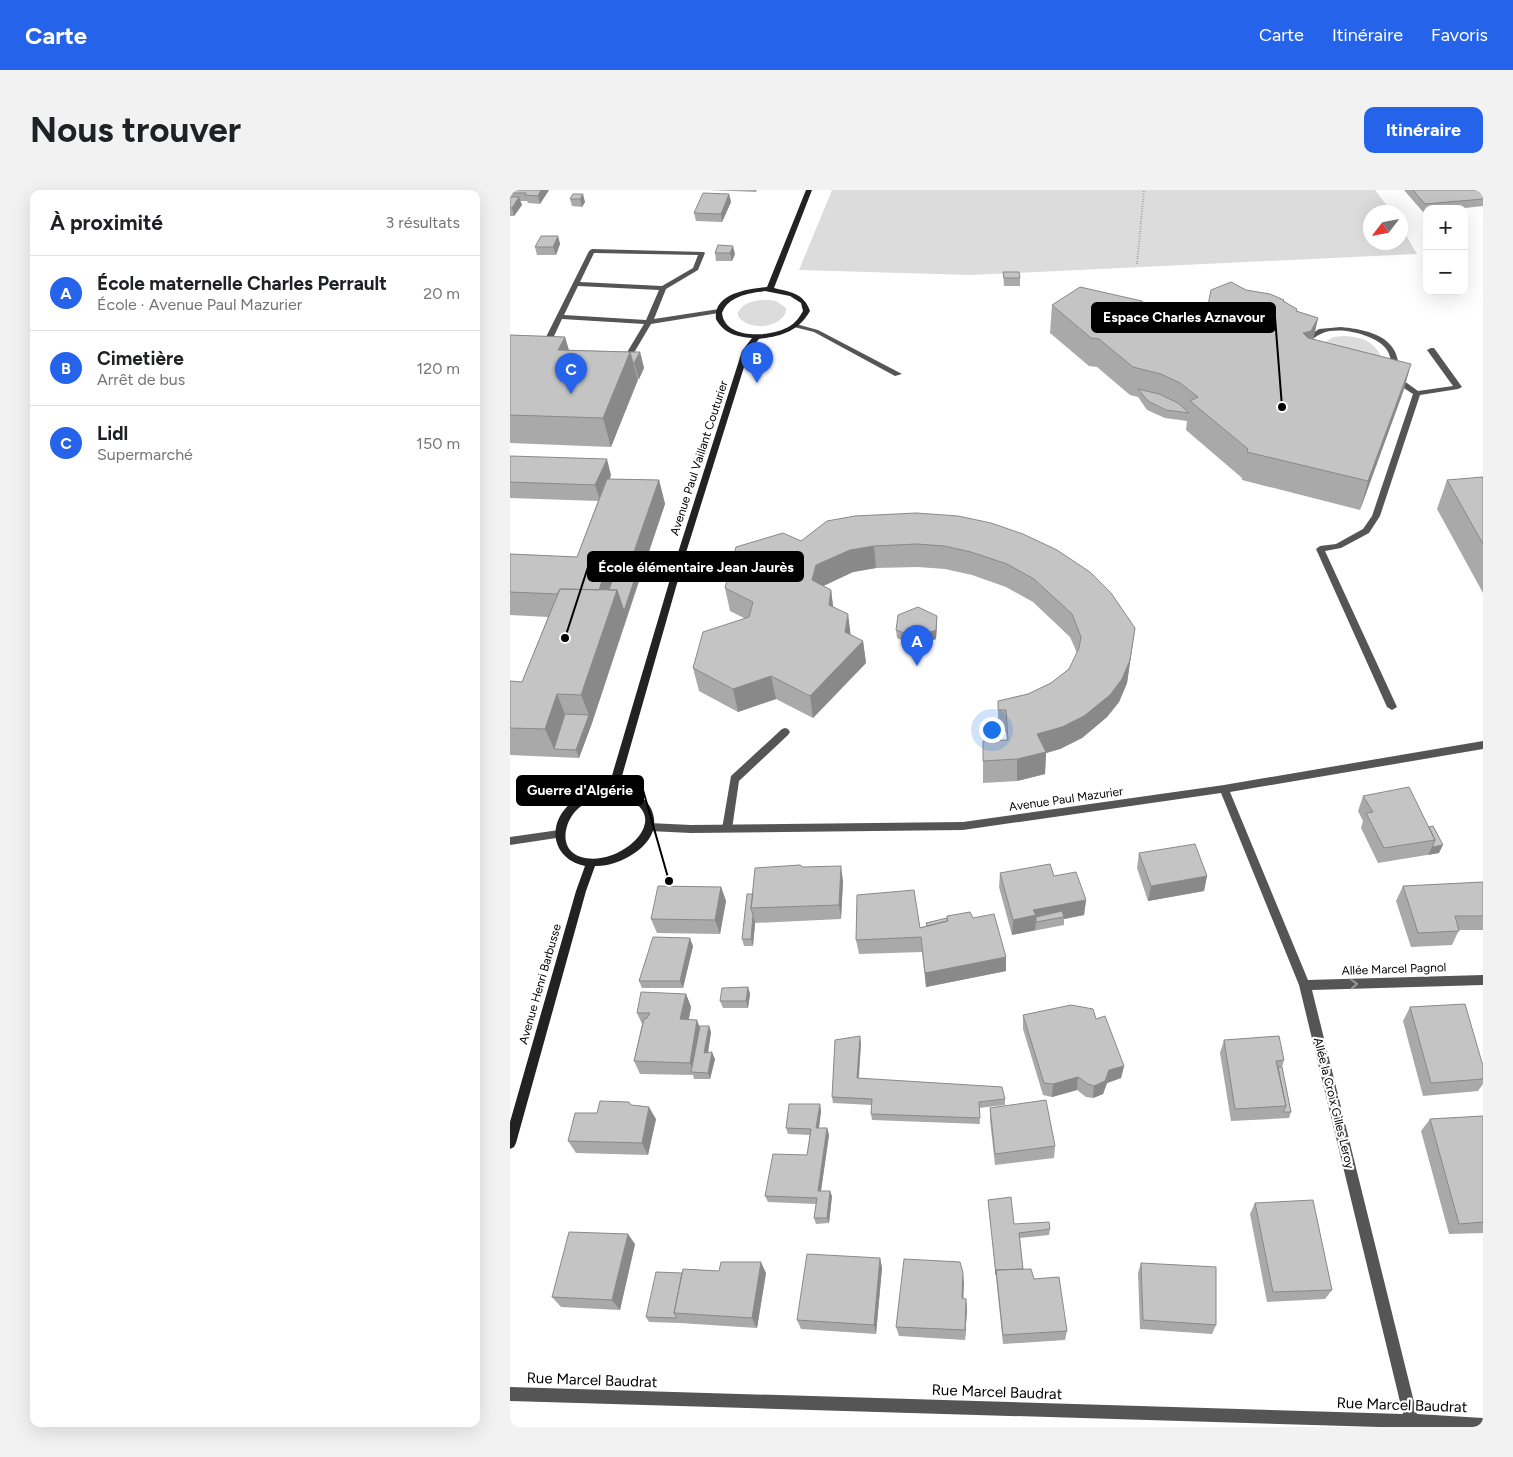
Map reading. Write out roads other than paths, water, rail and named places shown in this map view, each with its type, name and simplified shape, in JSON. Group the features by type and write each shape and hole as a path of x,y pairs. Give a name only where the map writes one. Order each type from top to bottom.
{"street":[{"path":"770,289 809,190"},
{"path":"576,284 662,288 696,269 702,253 592,250 542,353 628,356 649,322 662,288"},
{"path":"770,289 793,294 802,299 806,305 804,319 785,332 757,337 743,336 731,332 722,326 718,318 719,311 724,304 738,295 756,290 770,289"},
{"path":"559,317 649,322 719,311"},
{"path":"796,326 816,331 898,374"},
{"path":"1302,343 1323,330 1357,330 1382,340 1391,349 1396,367 1391,378 1417,394 1458,387 1432,350"},
{"name":"Avenue Paul Vaillant Couturier","path":"612,792 682,552 746,351 757,337"},
{"path":"1392,707 1320,549 1338,546 1366,531 1376,516 1417,394"},
{"path":"727,829 734,778 786,732"},
{"name":"Avenue Paul Mazurier","path":"649,827 727,829 963,826 1224,789 1483,745"},
{"name":"Allée la Croix Gilles Leroy","path":"1224,789 1305,985 1412,1424"},
{"path":"612,792 626,794 641,802 650,816 649,827 644,839 635,849 622,858 607,863 578,861 567,854 560,845 561,822 570,810 582,800 596,794 612,792"},
{"path":"510,841 559,834"},
{"name":"Avenue Henri Barbusse","path":"510,1143 581,891 591,863"},
{"name":"Allée Marcel Pagnol","path":"1305,985 1483,980"},
{"name":"Rue Marcel Baudrat","path":"510,1394 1483,1425"}],"place":[{"name":"Cimetière","path":"757,383"},
{"name":"Lidl","path":"571,394"},
{"name":"Espace Charles Aznavour","path":"1282,407"},
{"name":"École élémentaire Jean Jaurès","path":"565,638"},
{"name":"École maternelle Charles Perrault","path":"917,666"},
{"name":"Guerre d'Algérie","path":"669,881"}]}
